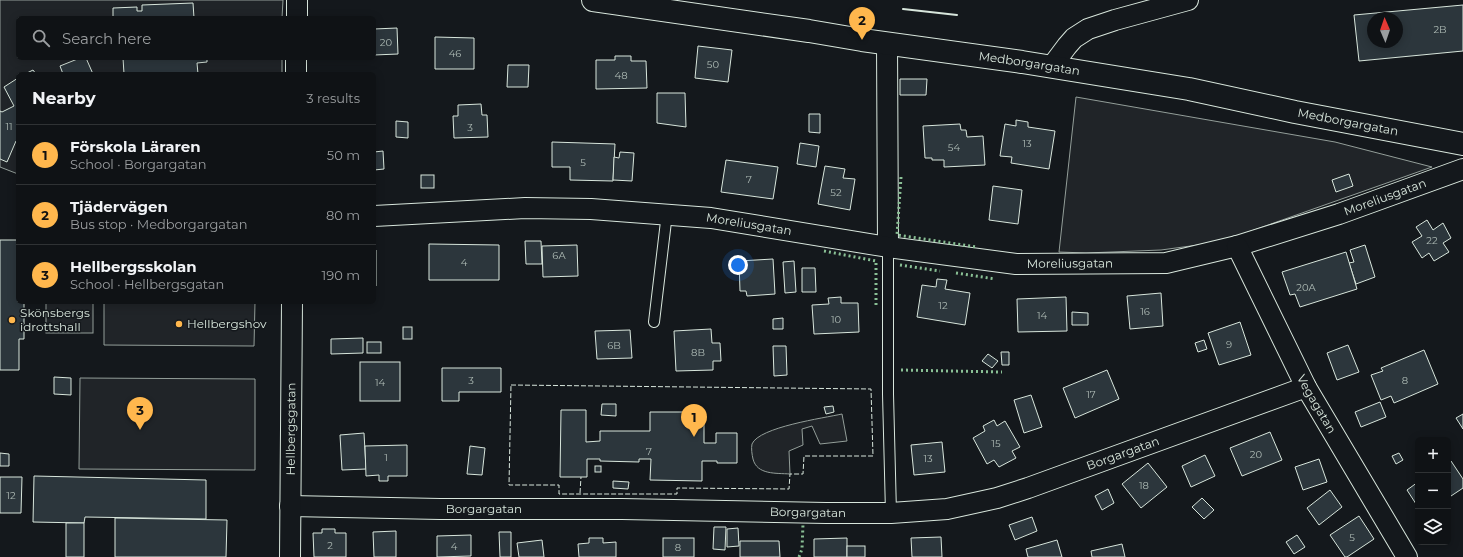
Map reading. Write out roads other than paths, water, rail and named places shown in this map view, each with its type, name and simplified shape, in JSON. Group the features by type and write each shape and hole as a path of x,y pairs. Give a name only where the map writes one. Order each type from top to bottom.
{"street":[{"path":"297,0 297,16"},
{"name":"Medborgargatan","path":"593,0 658,5 887,43 1052,66 1188,88 1295,112 1463,144"},
{"path":"1052,66 1066,46 1074,38 1088,29 1188,0"},
{"path":"887,43 888,247"},
{"path":"296,60 296,72"},
{"name":"Moreliusgatan","path":"376,216 525,208 591,209 711,218 888,247 1016,264 1166,263 1237,246 1338,214 1463,169"},
{"name":"Vegagatan","path":"1237,246 1306,387 1407,557"},
{"name":"Hellbergsgatan","path":"290,557 292,304"},
{"name":"Borgargatan","path":"290,506 440,509 622,509 826,513 891,513 947,509 996,498 1028,488 1306,387"}],"lane":[{"path":"654,322 667,214"},
{"path":"888,247 888,394 891,513"}],"place":[{"name":"Tjädervägen","path":"862,40"},
{"name":"Skönsbergs idrottshall","path":"12,320"},
{"name":"Hellbergshov","path":"179,324"},
{"name":"Hellbergsskolan","path":"140,430"},
{"name":"Förskola Läraren","path":"694,437"}]}
